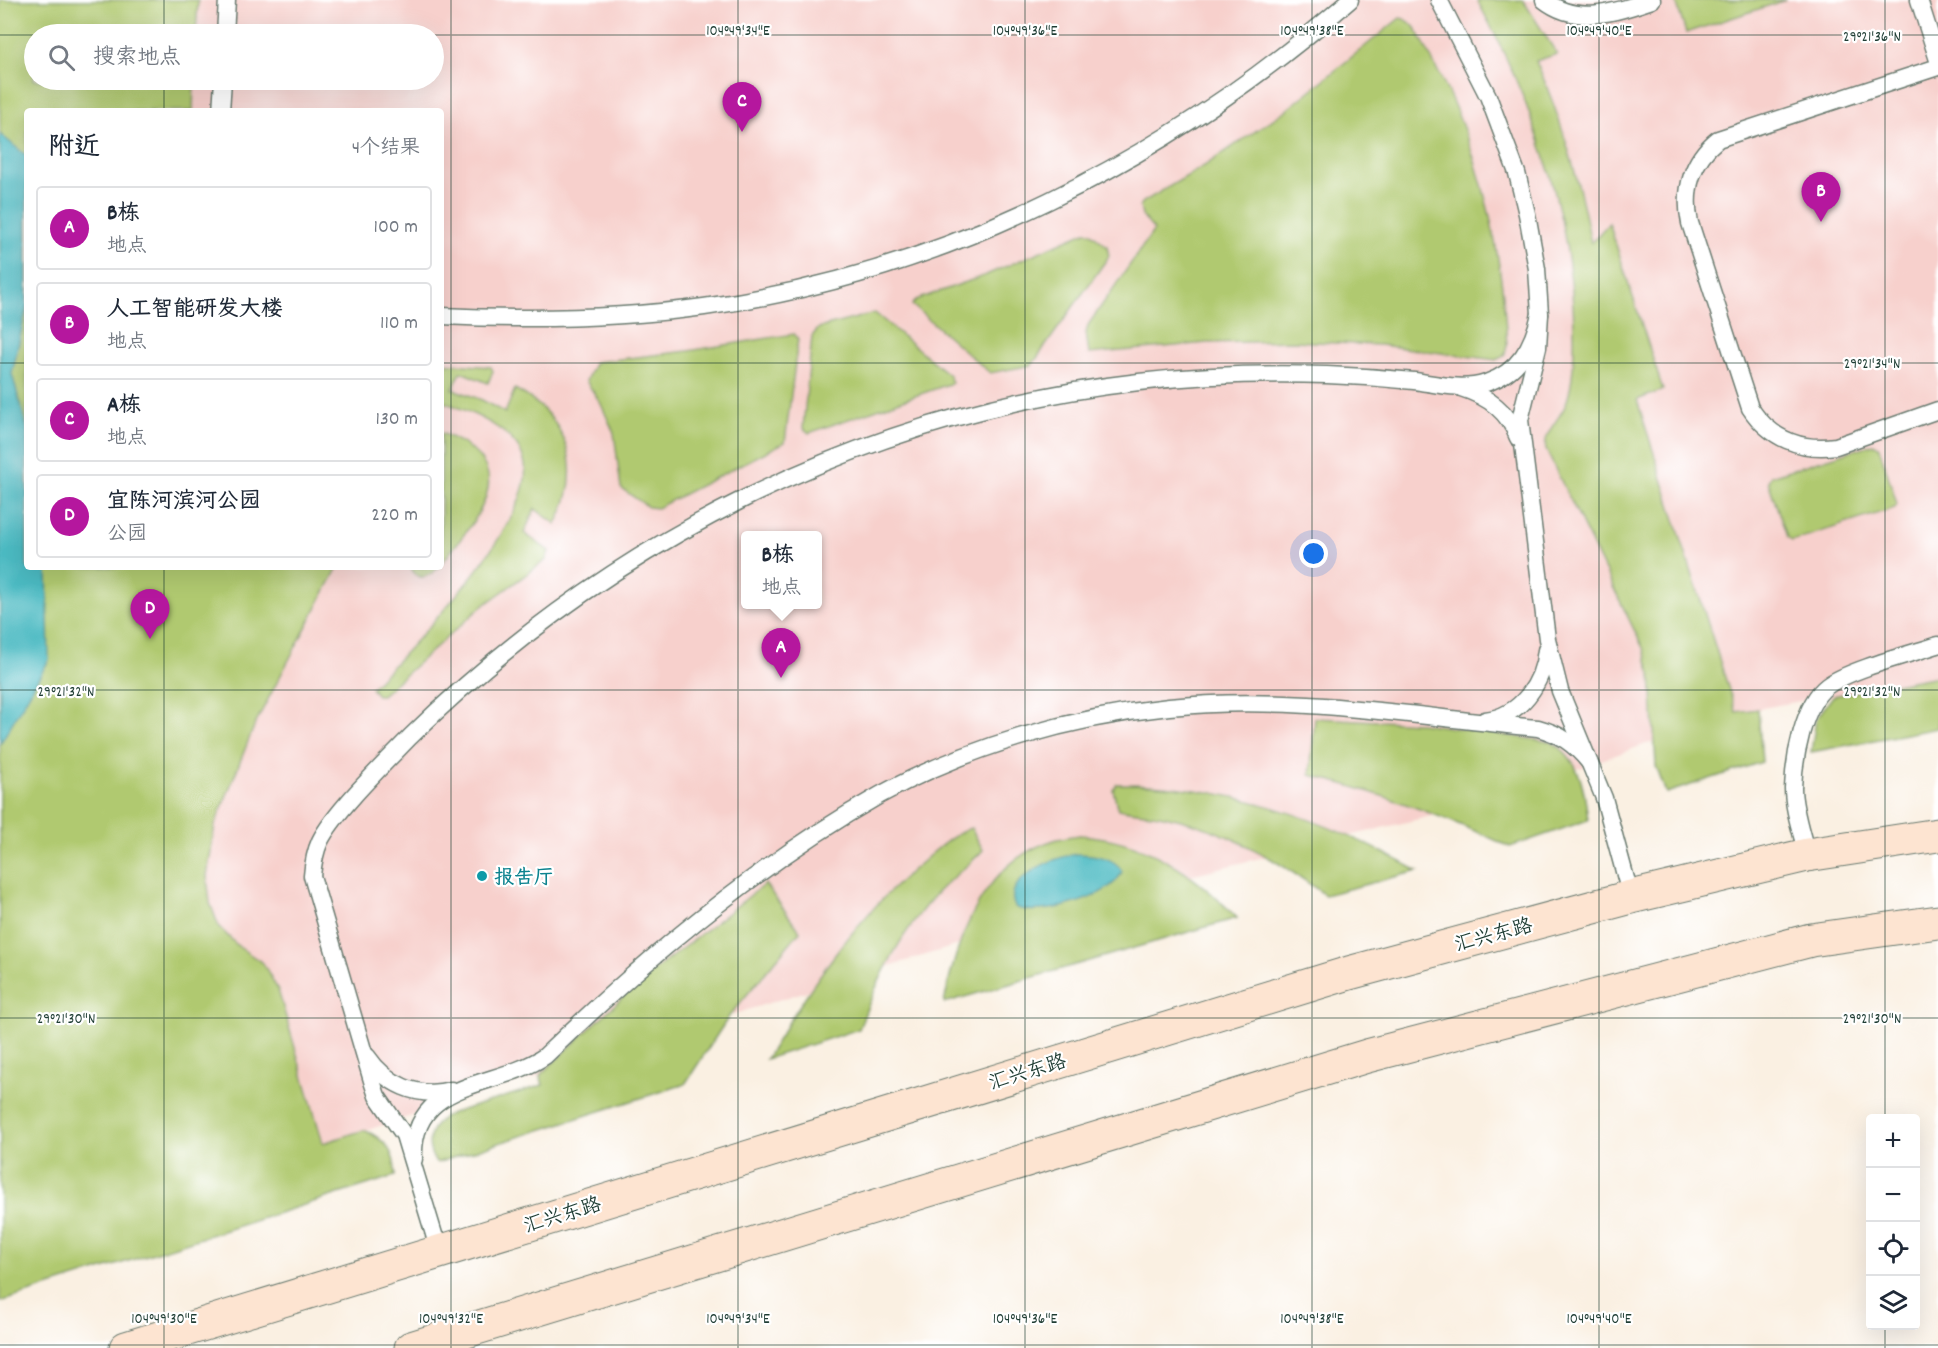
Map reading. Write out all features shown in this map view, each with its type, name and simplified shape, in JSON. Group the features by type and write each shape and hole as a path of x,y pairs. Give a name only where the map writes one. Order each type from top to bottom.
{"main road":[{"name":"汇兴东路","path":"126,1348 1349,973 1631,897 1807,855 1938,835"},
{"path":"411,1348 1367,1056 1811,940 1938,922"}],"lane":[{"path":"1426,0 1452,22"},
{"path":"1439,0 1488,96 1516,173 1537,269 1540,314 1538,347 1520,420 1547,639 1560,691 1604,798 1631,897"},
{"path":"1544,0 1566,13 1581,15 1608,13 1652,0"},
{"path":"1919,0 1938,59 1718,139 1710,145 1691,174 1687,211 1750,408 1767,429 1791,443 1821,448 1836,446 1938,410"},
{"path":"444,316 591,316 702,307 819,285 926,252 1026,212 1120,163 1255,74 1302,40 1349,1"},
{"path":"226,24 227,2"},
{"path":"221,108 222,90"},
{"path":"1458,387 1490,382 1517,365 1536,336 1540,314"},
{"path":"439,1251 404,1136 377,1096 315,894 312,876 320,841 333,822 405,743 478,674 543,621 663,542 764,488 873,445 965,416 1059,395 1137,383 1272,374 1368,377 1458,387 1477,393 1494,403 1515,429 1522,447"},
{"path":"1470,722 1490,719 1508,712 1523,702 1540,677 1547,639"},
{"path":"1807,855 1793,789 1810,705 1819,693 1840,679 1938,645"},
{"path":"362,1049 375,1068 386,1077 411,1090 440,1093 524,1068 545,1056 657,954 724,902 834,823 905,783 993,746 1094,719 1170,707 1306,705 1400,712 1470,722 1538,728 1557,733 1572,743 1589,762"},
{"path":"415,1169 414,1149 417,1131 423,1119 435,1104 460,1088"}],"shaded area":[{"path":"186,0 1938,0 1938,676 1730,714 1476,805 1191,875 810,990 137,1203 163,570 444,570 444,108 181,108 182,90 444,90 444,24 185,24"}],"green space":[{"path":"0,0 198,0 197,24 24,24 24,90 194,90 193,108 24,108 24,570 336,570 255,724 215,825 207,876 210,903 219,927 239,947 263,963 278,990 323,1143 364,1130 388,1147 394,1160 395,1176 0,1302"},
{"path":"1477,0 1523,0 1557,54 1536,61 1569,150 1591,243 1609,223 1663,390 1637,400 1736,712 1758,709 1762,762 1666,793 1656,766 1651,674 1644,650 1546,450 1546,438 1567,400 1573,373 1573,306 1568,260 1560,215 1534,126 1498,41"},
{"path":"1684,0 1786,0 1686,33 1676,2"},
{"path":"1400,18 1415,27 1422,39 1447,90 1475,160 1500,270 1507,346 1504,356 1496,360 1380,345 1293,341 1207,343 1089,354 1086,333 1088,325 1154,230 1142,216 1140,206 1143,202 1204,166 1285,111"},
{"path":"1085,232 1090,232 1107,246 1109,256 1032,365 990,373 912,305 916,300 986,275"},
{"path":"875,313 949,375 952,383 809,433 803,428 812,336 819,328"},
{"path":"794,334 798,339 785,442 657,508 648,507 621,488 614,433 600,402 586,381 595,362 688,351"},
{"path":"444,363 491,367 493,371 488,383 461,372 453,389 482,400 505,413 515,389 548,415 559,430 567,447 570,465 565,504 556,524 535,509 524,533 549,551 546,560 480,608 382,695 377,695 371,688 441,613 493,547 513,514 524,485 524,460 519,449 501,430 465,410 444,402"},
{"path":"444,434 467,446 482,460 488,476 487,493 469,528 444,560"},
{"path":"1873,444 1879,447 1897,504 1895,508 1792,541 1787,537 1768,481 1771,476"},
{"path":"413,570 435,570 424,577"},
{"path":"1938,676 1938,728 1811,752 1816,719 1833,696"},
{"path":"1315,718 1421,723 1551,742 1569,756 1575,766 1583,787 1588,820 1510,847 1412,806 1310,775"},
{"path":"1117,784 1197,790 1273,808 1347,835 1418,871 1325,895 1269,857 1208,828 1158,815 1118,809 1113,790"},
{"path":"971,828 983,850 941,888 911,925 882,975 859,1029 766,1059 817,979 855,929 898,883 939,848 958,834"},
{"path":"1080,835 1125,843 1166,861 1203,886 1237,918 944,1003 959,946 984,894 1002,872 1023,854 1049,842"},
{"path":"765,884 800,931 730,1015 685,1084 436,1163 429,1141 439,1122 452,1113 543,1085 540,1075 639,982"}],"water":[{"path":"0,134 24,154 24,320 12,374 24,417 24,570 47,570 49,660 0,744"},
{"path":"1077,854 1108,859 1122,871 1116,881 1106,889 1074,903 1040,910 1015,907 1013,896 1023,878 1045,864"}],"place":[{"name":"A栋","path":"742,132"},
{"name":"人工智能研发大楼","path":"1821,222"},
{"name":"宜陈河滨河公园","path":"150,639"},
{"name":"B栋","path":"781,678"},
{"name":"报告厅","path":"482,876"}]}
